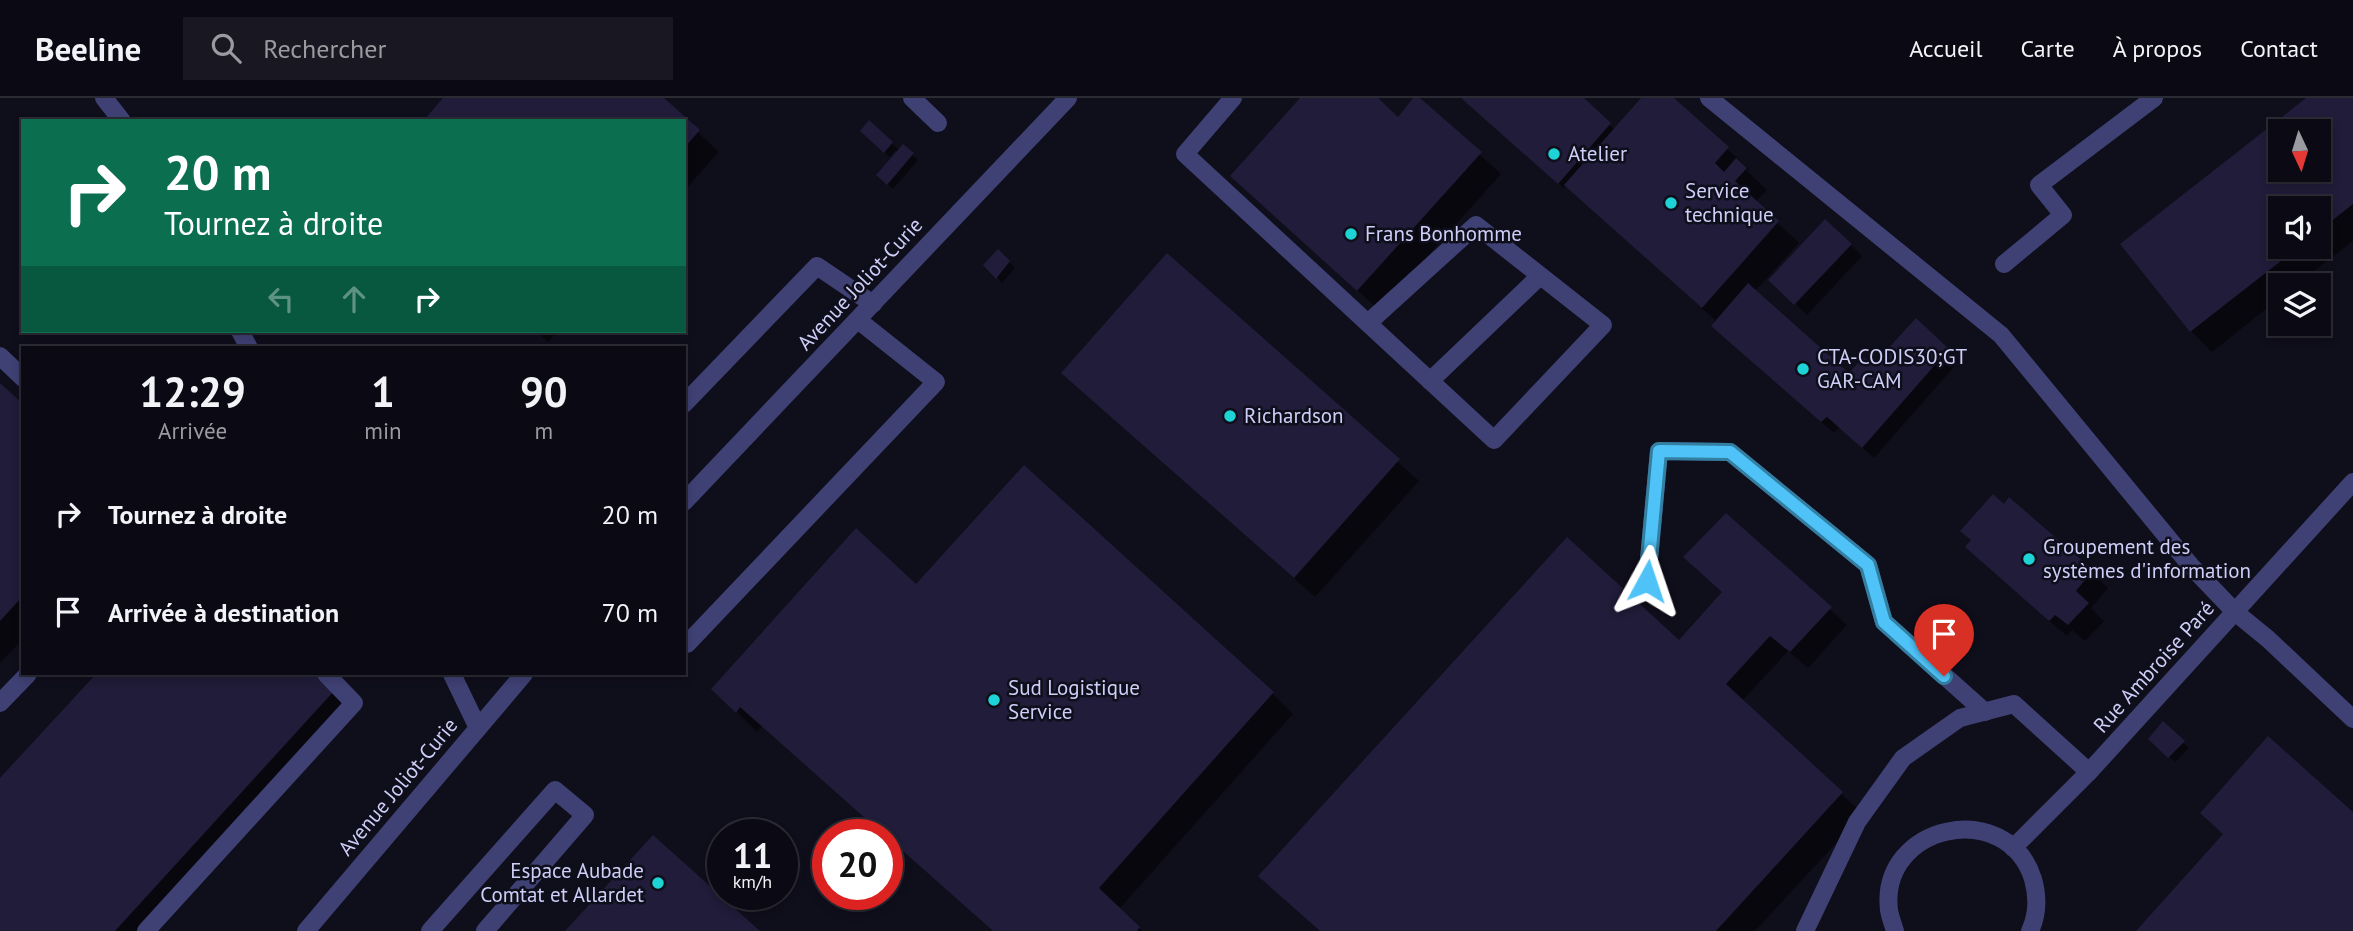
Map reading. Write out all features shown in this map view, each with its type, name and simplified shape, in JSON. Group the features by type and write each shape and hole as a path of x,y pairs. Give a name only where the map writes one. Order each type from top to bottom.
{"street":[{"path":"104,98 120,119"},
{"path":"912,98 938,122"},
{"name":"Avenue Joliot-Curie","path":"686,500 1068,98"},
{"path":"1233,98 1185,154 1494,440 1602,325 1476,225 1368,323"},
{"path":"1709,98 2000,335 2182,556 2235,612 2268,639 2353,719"},
{"path":"2004,264 2063,215 2039,185 2154,98"},
{"path":"686,402 817,266 873,304"},
{"path":"1430,381 1540,276"},
{"path":"687,644 936,382 858,320"},
{"path":"0,356 21,375"},
{"path":"1647,581 1659,451 1730,452 1868,565 1884,622 1984,712"},
{"name":"Rue Ambroise Paré","path":"2013,848 2089,772 2353,482"},
{"path":"0,703 26,675"},
{"path":"146,931 354,703 327,675"},
{"path":"452,675 478,728"},
{"name":"Avenue Joliot-Curie","path":"306,931 523,675"},
{"path":"1805,931 1857,822 1903,758 1961,718 2014,704 2089,772"},
{"path":"430,931 555,790 585,815 485,931"},
{"path":"1895,931 1889,909 1891,884 1901,861 1919,843 1942,831 1967,828 1992,834 2013,848 2029,868 2037,893 2035,919 2030,931"}],"building":[{"path":"443,98 664,98 700,130 686,146 686,119 425,119"},
{"name":"Frans Bonhomme","path":"1300,98 1378,98 1398,117 1413,98 1420,98 1482,152 1357,291 1230,176"},
{"name":"Atelier","path":"1461,98 1584,98 1611,123 1558,184"},
{"name":"Service technique","path":"1641,98 1674,98 1729,147 1715,163 1724,172 1736,158 1747,168 1735,181 1779,221 1702,308 1564,185"},
{"path":"2306,98 2353,98 2353,204 2331,221 2331,196 2268,196 2268,259 2284,259 2190,332 2120,244 2268,128 2268,182 2331,182 2331,119 2279,119"},
{"path":"869,120 893,142 884,153 860,131"},
{"path":"903,144 914,153 887,185 876,175"},
{"path":"1825,219 1852,244 1794,305 1768,280"},
{"path":"998,249 1010,261 996,279 983,265"},
{"name":"Richardson","path":"1167,253 1400,459 1294,578 1061,373"},
{"name":"CTA-CODIS30;GT GAR-CAM","path":"1748,283 1849,373 1863,357 1873,365 1916,318 1949,349 1862,448 1827,417 1821,422 1711,326"},
{"path":"0,383 21,402 21,598 0,621"},
{"name":"Sud Logistique Service","path":"1024,465 1274,692 1099,888 1140,927 1137,931 993,931 903,851 903,819 866,819 740,707 736,713 711,689 856,528 916,584"},
{"name":"Groupement des systèmes d'information","path":"1993,494 2004,504 2009,497 2093,570 2076,591 2089,603 2068,625 2055,615 2049,621 1965,547 1971,540 1960,531"},
{"path":"1726,513 1832,607 1790,652 1770,636 1726,684 1843,792 1716,931 1320,931 1258,876 1567,537 1679,640 1722,592 1683,557"},
{"path":"95,675 317,675 334,691 115,931 0,931 0,778"},
{"path":"2163,721 2185,741 2168,758 2148,739"},
{"path":"2268,736 2353,812 2353,931 2136,931 2223,834 2200,813"},
{"name":"Espace Aubade Comtat et Allardet","path":"653,835 707,883 707,910 737,910 760,931 565,931"}],"place":[{"name":"Atelier","path":"1554,154"},
{"name":"Service technique","path":"1671,203"},
{"name":"Frans Bonhomme","path":"1351,234"},
{"name":"CTA-CODIS30;GT GAR-CAM","path":"1803,369"},
{"name":"Richardson","path":"1230,416"},
{"name":"Groupement des systèmes d'information","path":"2029,559"},
{"name":"Sud Logistique Service","path":"994,700"},
{"name":"Espace Aubade Comtat et Allardet","path":"658,883"}],"route":[{"path":"1647,581 1659,451 1730,452 1868,565 1884,622 1944,676"}]}
